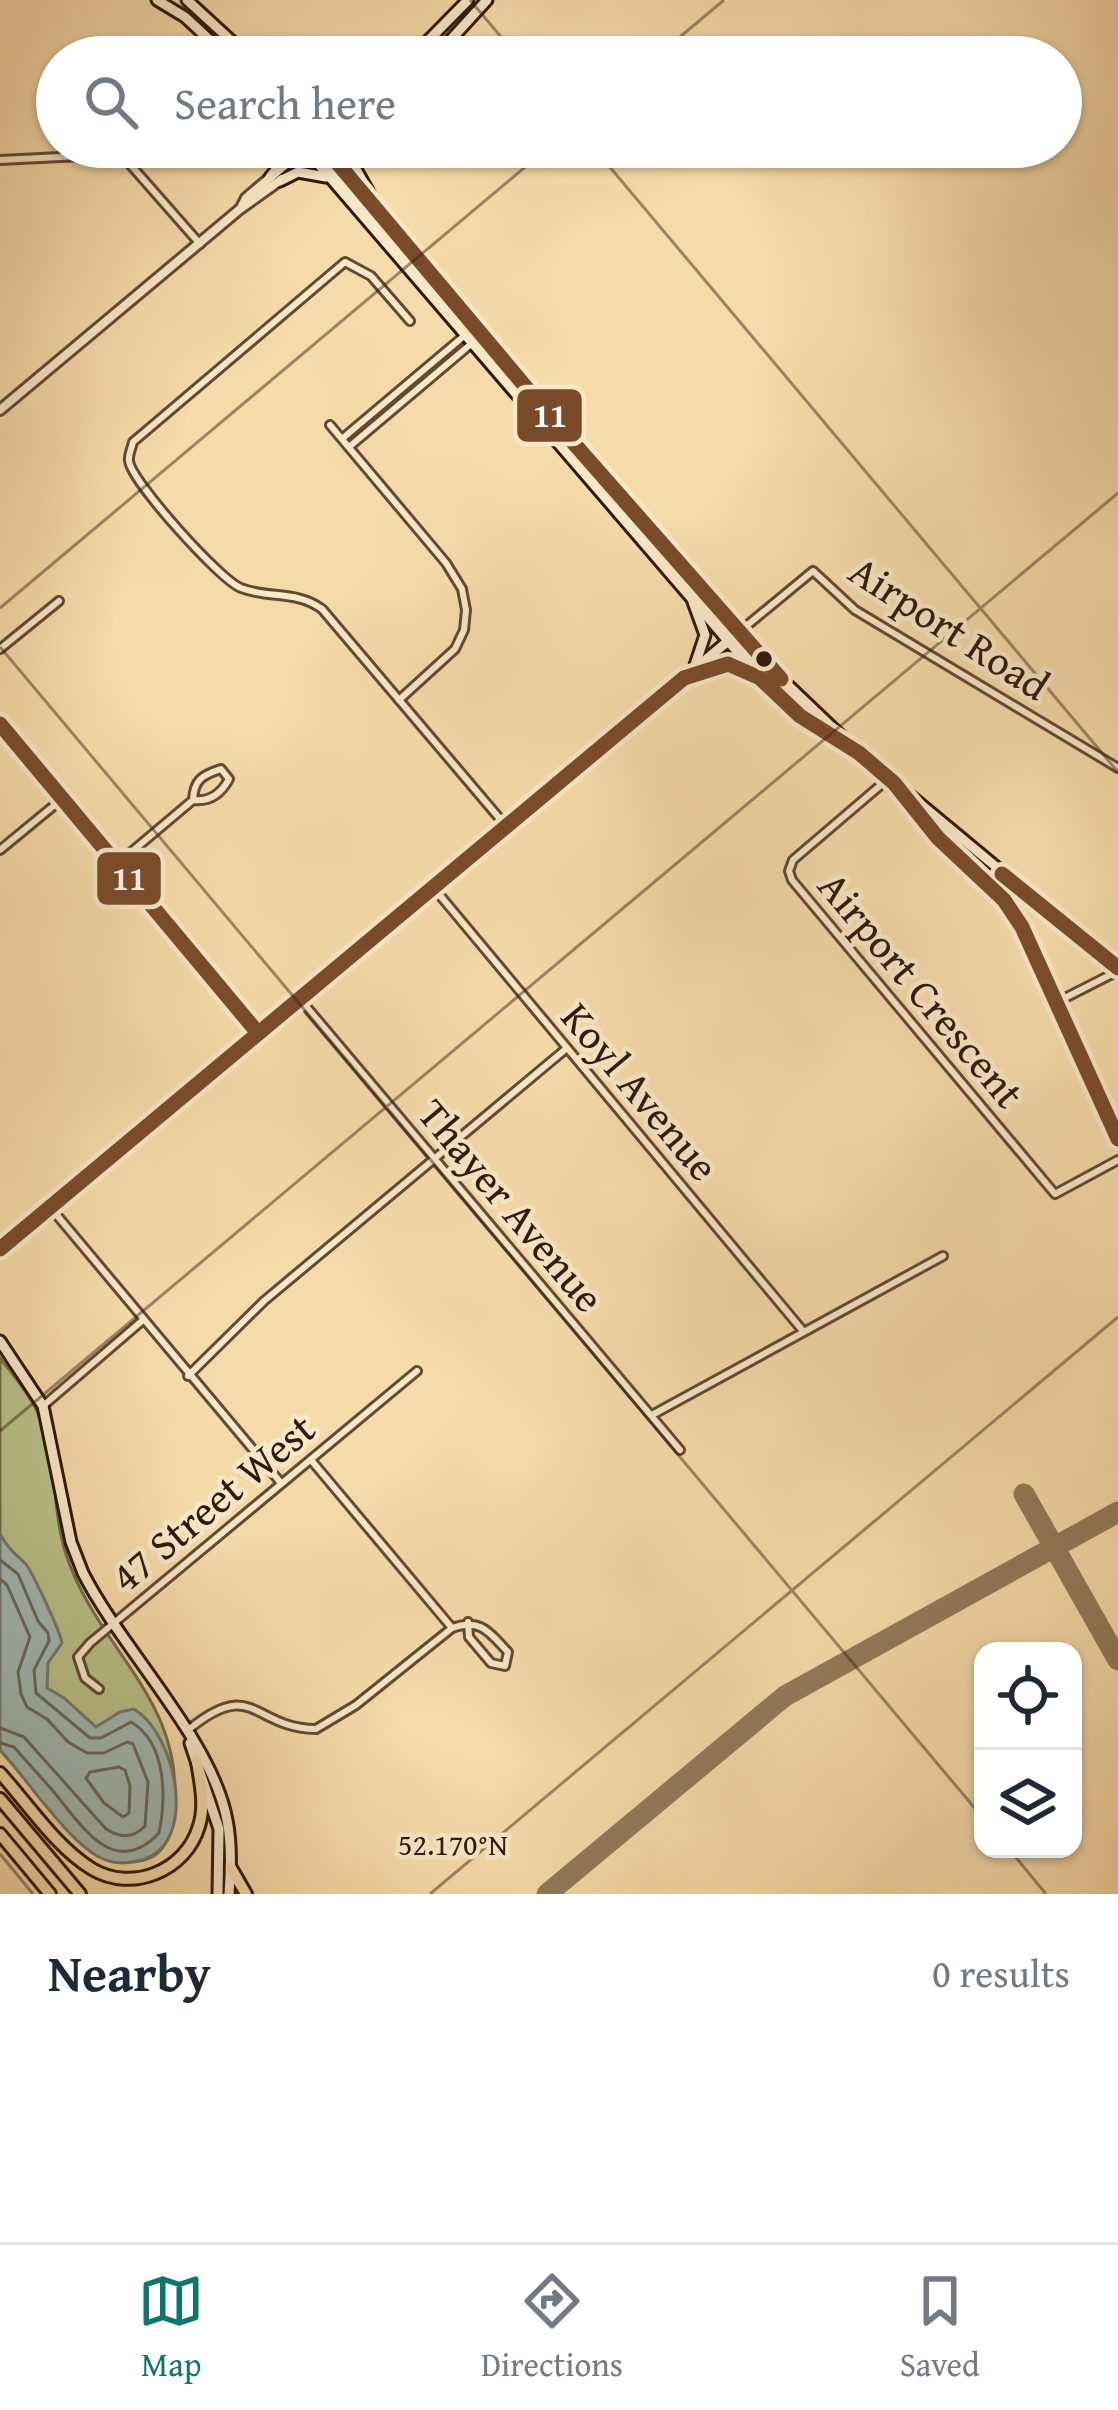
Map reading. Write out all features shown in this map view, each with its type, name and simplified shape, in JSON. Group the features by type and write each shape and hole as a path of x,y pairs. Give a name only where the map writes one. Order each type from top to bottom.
{"highway":[{"path":"0,1773 85,1864 106,1876 141,1879 169,1868 193,1840 202,1806 197,1760"},
{"path":"0,1799 80,1894"},
{"path":"0,1834 50,1894"},
{"path":"231,1868 246,1894"}],"main road":[{"path":"157,0 205,36"},
{"path":"187,0 226,36"},
{"path":"433,36 468,0"},
{"path":"454,36 487,0"},
{"path":"275,179 279,168"},
{"path":"322,168 760,678 800,716 859,753"},
{"path":"341,168 788,686 891,781 1118,970"},
{"path":"355,168 387,224"},
{"path":"275,179 298,172 330,178"},
{"path":"688,592 705,635 688,675"},
{"path":"0,1249 740,632"},
{"path":"688,675 728,664 760,678"},
{"path":"891,781 938,838 1004,900 1022,927 1118,1139"},
{"path":"0,1341 43,1406 71,1542 89,1586 203,1754 218,1788 227,1816 230,1894"},
{"path":"186,1732 219,1829 218,1894"}],"street":[{"path":"0,160 36,158"},
{"path":"133,168 200,244"},
{"path":"0,410 287,168"},
{"path":"410,322 370,276 345,262 133,442 129,461 139,481 221,579 243,590 297,596 315,604 506,826"},
{"path":"342,439 468,340"},
{"path":"349,447 468,340"},
{"path":"330,425 450,567 462,589 464,630 454,649 399,700"},
{"name":"Airport Road","path":"740,632 813,571 855,610 1118,768"},
{"path":"0,649 59,601"},
{"path":"0,724 258,1033"},
{"path":"117,864 193,800 215,797 229,779 226,773 221,770 200,777 193,800"},
{"name":"Airport Crescent","path":"891,781 794,860 790,878 1054,1194 1118,1160"},
{"path":"0,850 62,799"},
{"name":"Koyl Avenue","path":"433,887 803,1331"},
{"path":"1057,1002 1118,970"},
{"name":"Thayer Avenue","path":"299,998 680,1450"},
{"path":"188,1376 264,1301 567,1048"},
{"path":"50,1207 281,1483"},
{"path":"651,1415 944,1256"},
{"path":"43,1406 142,1320"},
{"name":"47 Street West","path":"99,1689 85,1678 78,1658 417,1371"},
{"path":"311,1460 452,1628"},
{"path":"186,1732 224,1705 249,1706 284,1723 316,1729 356,1705 452,1628 468,1622 483,1625 508,1652 505,1666 491,1663 470,1637 468,1622"}],"green space":[{"path":"0,1358 29,1397 44,1428 61,1536 80,1589 138,1679 168,1742 175,1778 172,1826 161,1850 151,1858 126,1862 97,1855 74,1836 0,1750"}],"water":[{"path":"0,1534 28,1568 62,1643 48,1663 47,1688 96,1727 134,1709 162,1742 176,1790 176,1814 170,1836 157,1852 119,1863 88,1850 0,1750"}],"taxiway":[{"path":"1024,1494 1118,1660"},
{"path":"547,1894 785,1696 1118,1512"}],"transit line":[{"name":"11","path":"342,168 556,423 781,679"},
{"name":"11","path":"0,1249 684,678 728,664 760,678 800,716 859,753 894,783 938,838 1004,900 1022,927 1118,1139"},
{"name":"11","path":"0,724 258,1033"},
{"name":"11","path":"1002,874 1118,968"}]}
